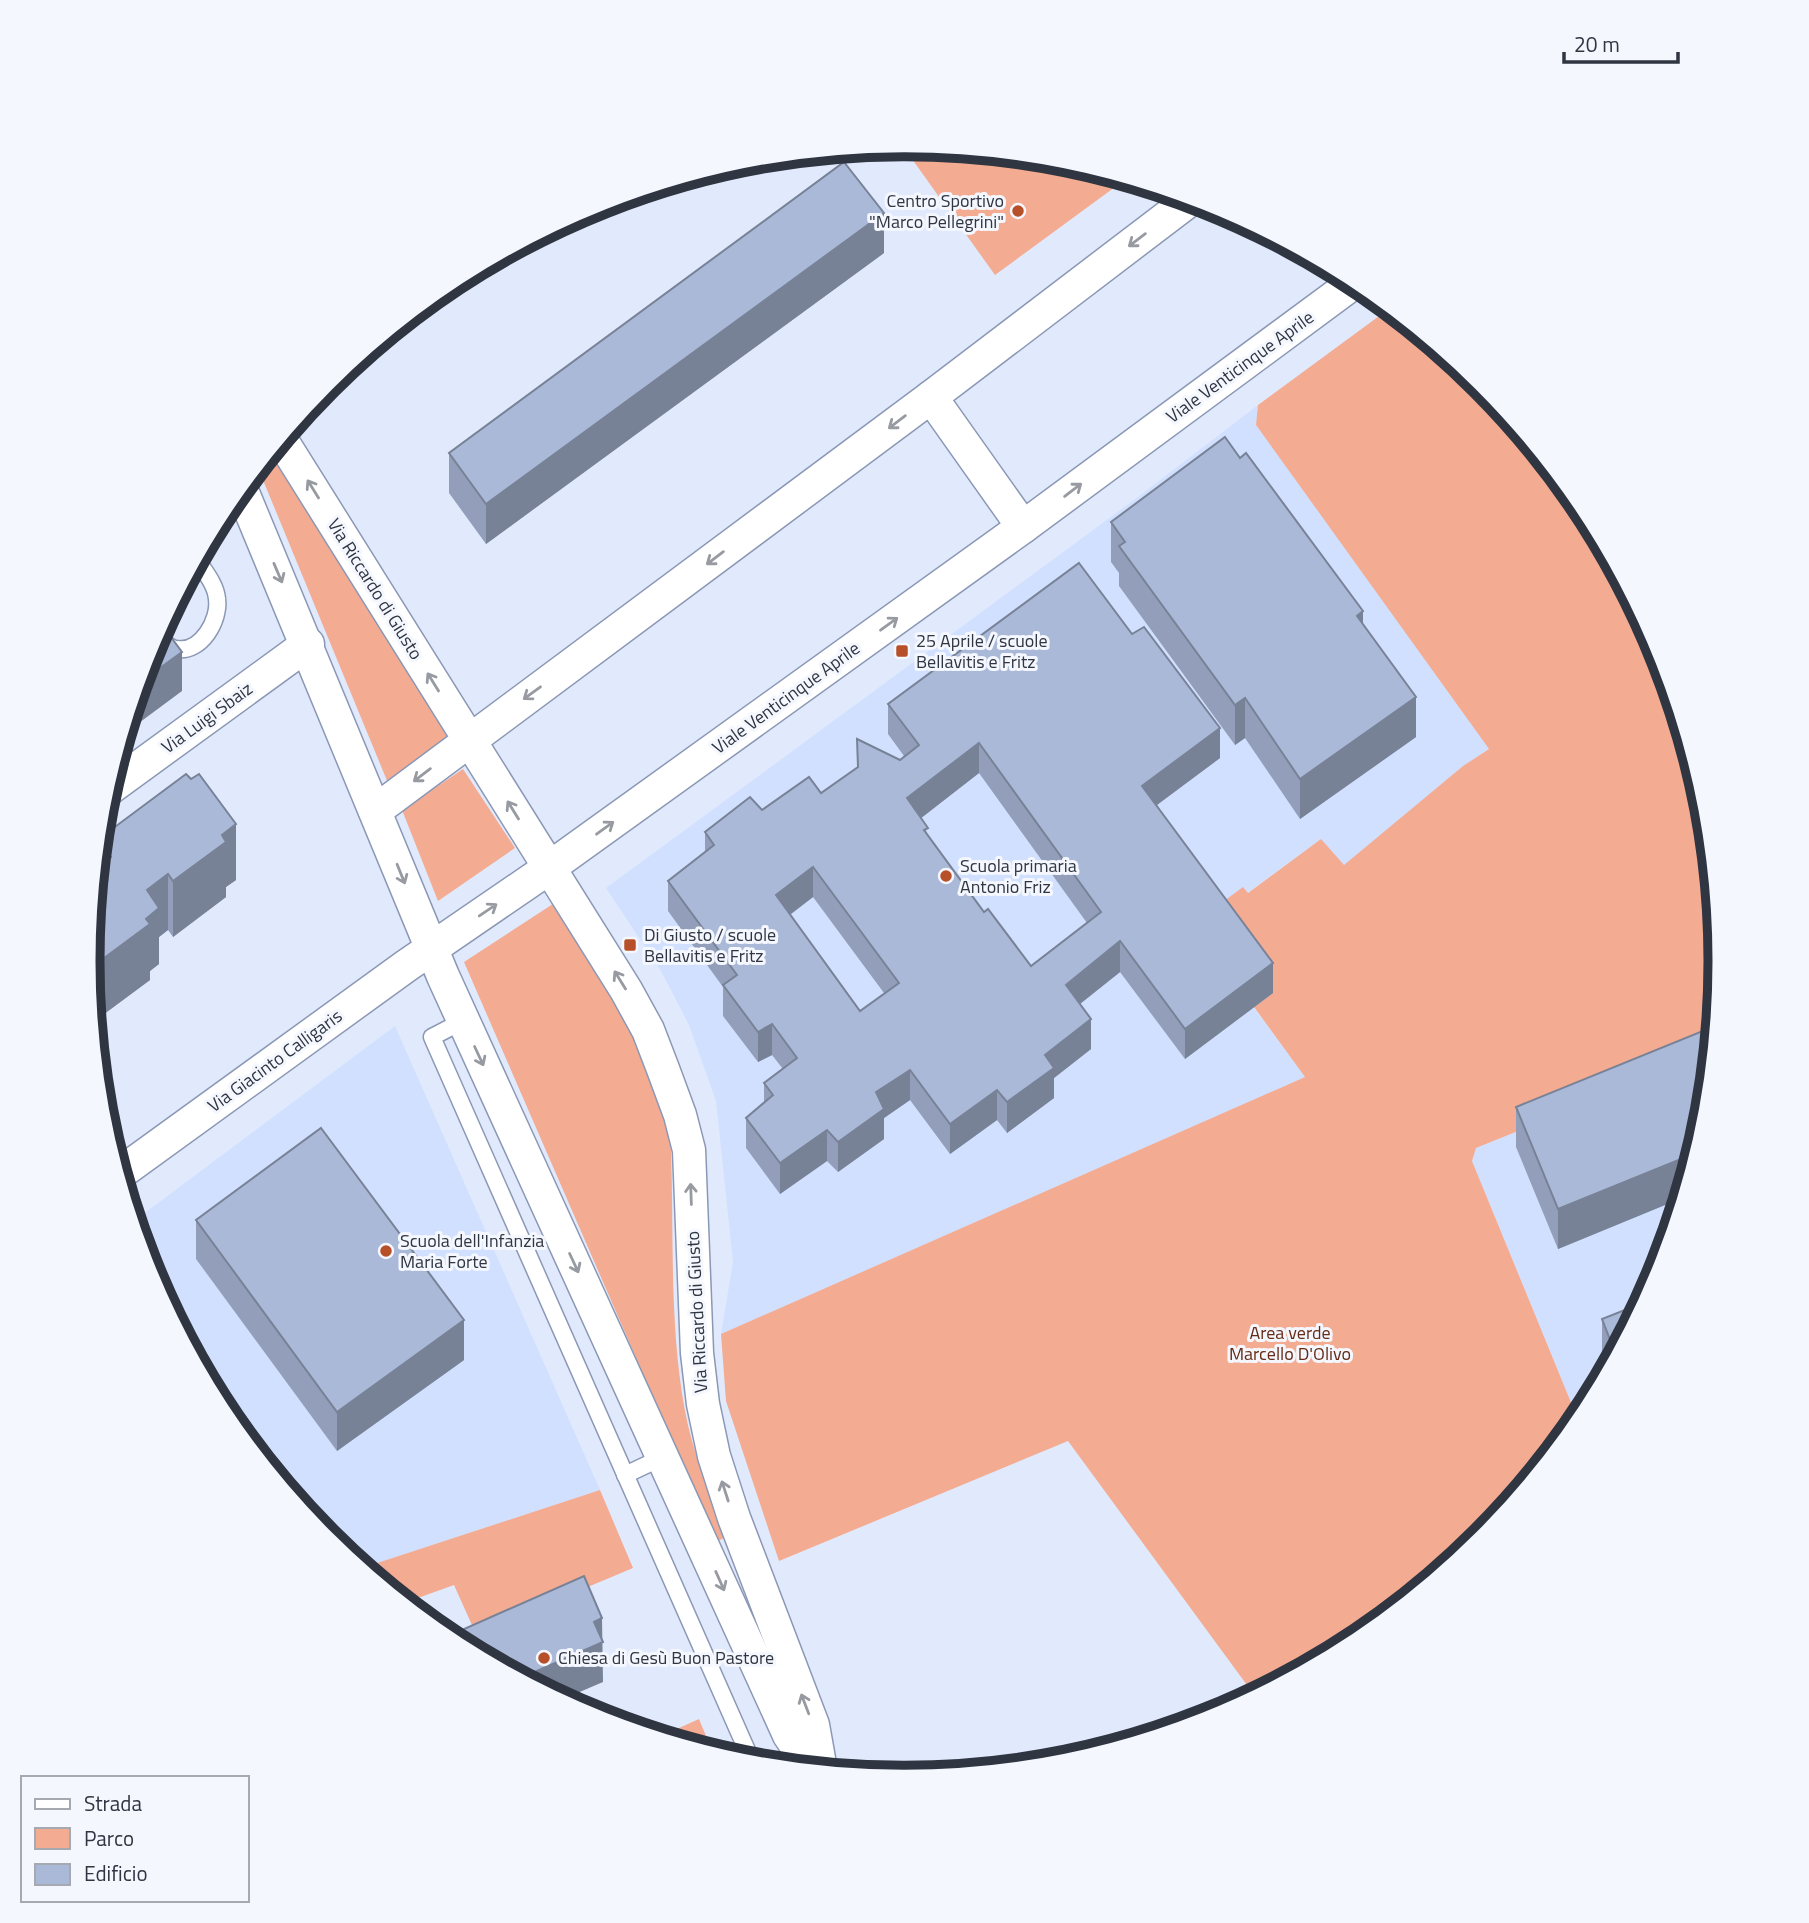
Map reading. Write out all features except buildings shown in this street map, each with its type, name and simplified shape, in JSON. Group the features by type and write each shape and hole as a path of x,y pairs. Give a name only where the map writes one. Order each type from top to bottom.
{"street":[{"path":"375,811 931,397 1182,206"},
{"name":"Viale Venticinque Aprile","path":"550,868 1023,527 1346,288"},
{"path":"931,397 1023,527"},
{"name":"Via Riccardo di Giusto","path":"286,447 626,990 648,1030 680,1115 689,1150 695,1315 705,1417 714,1456 734,1518 813,1725 819,1761"},
{"path":"246,499 308,644 431,949 789,1735 806,1760"},
{"name":"Via Luigi Sbaiz","path":"121,780 308,644"},
{"path":"431,949 550,868"},
{"name":"Via Giacinto Calligaris","path":"127,1169 431,949"}],"lane":[{"path":"166,644 174,649 187,649 202,639 211,628 218,600 213,584 203,569"},
{"path":"463,1021 432,1037 748,1751"},
{"path":"625,1475 663,1457"}],"shaded area":[{"name":"Scuola primaria Antonio Friz","path":"1258,405 1256,425 1489,749 1463,766 1343,866 1321,839 1247,893 1243,887 1273,993 1254,1008 1305,1077 721,1334 733,1262 716,1101 689,1025 661,971 606,888 1138,497"},
{"path":"395,1026 600,1490 372,1565 299,1492 235,1409 183,1317 141,1216"},
{"path":"1703,1057 1694,1118 1667,1220 1626,1317 1574,1409 1472,1161 1476,1148"}],"green space":[{"path":"911,157 957,158 1010,164 1117,185 995,275"},
{"name":"Area verde Marcello D'Olivo","path":"1382,314 1435,356 1474,392 1510,431 1574,514 1601,559 1648,654 1667,703 1694,805 1708,909 1709,962 1708,1014 1703,1057 1476,1148 1472,1161 1574,1409 1510,1492 1474,1531 1435,1567 1352,1631 1249,1688 1068,1441 779,1561 726,1401 721,1334 1305,1077 1254,1007 1273,993 1212,910 1243,887 1248,893 1321,839 1344,865 1463,766 1489,749 1256,425 1258,405"},
{"path":"280,455 449,736 388,783 262,478"},
{"path":"463,769 515,848 438,901 402,810"},
{"path":"559,900 626,1020 654,1084 664,1116 671,1150 676,1346 685,1411 693,1443 726,1537 716,1542 464,962"},
{"path":"600,1490 633,1568 476,1634 454,1585 414,1599 372,1565"},
{"path":"699,1719 708,1742 696,1739 671,1732"}],"place":[{"name":"Centro Sportivo \"Marco Pellegrini\"","path":"1018,211"},
{"name":"25 Aprile / scuole Bellavitis e Fritz","path":"902,651"},
{"name":"Scuola primaria Antonio Friz","path":"946,876"},
{"name":"Di Giusto / scuole Bellavitis e Fritz","path":"630,945"},
{"name":"Scuola dell'Infanzia Maria Forte","path":"386,1251"},
{"name":"Chiesa di Gesù Buon Pastore","path":"544,1658"}]}
